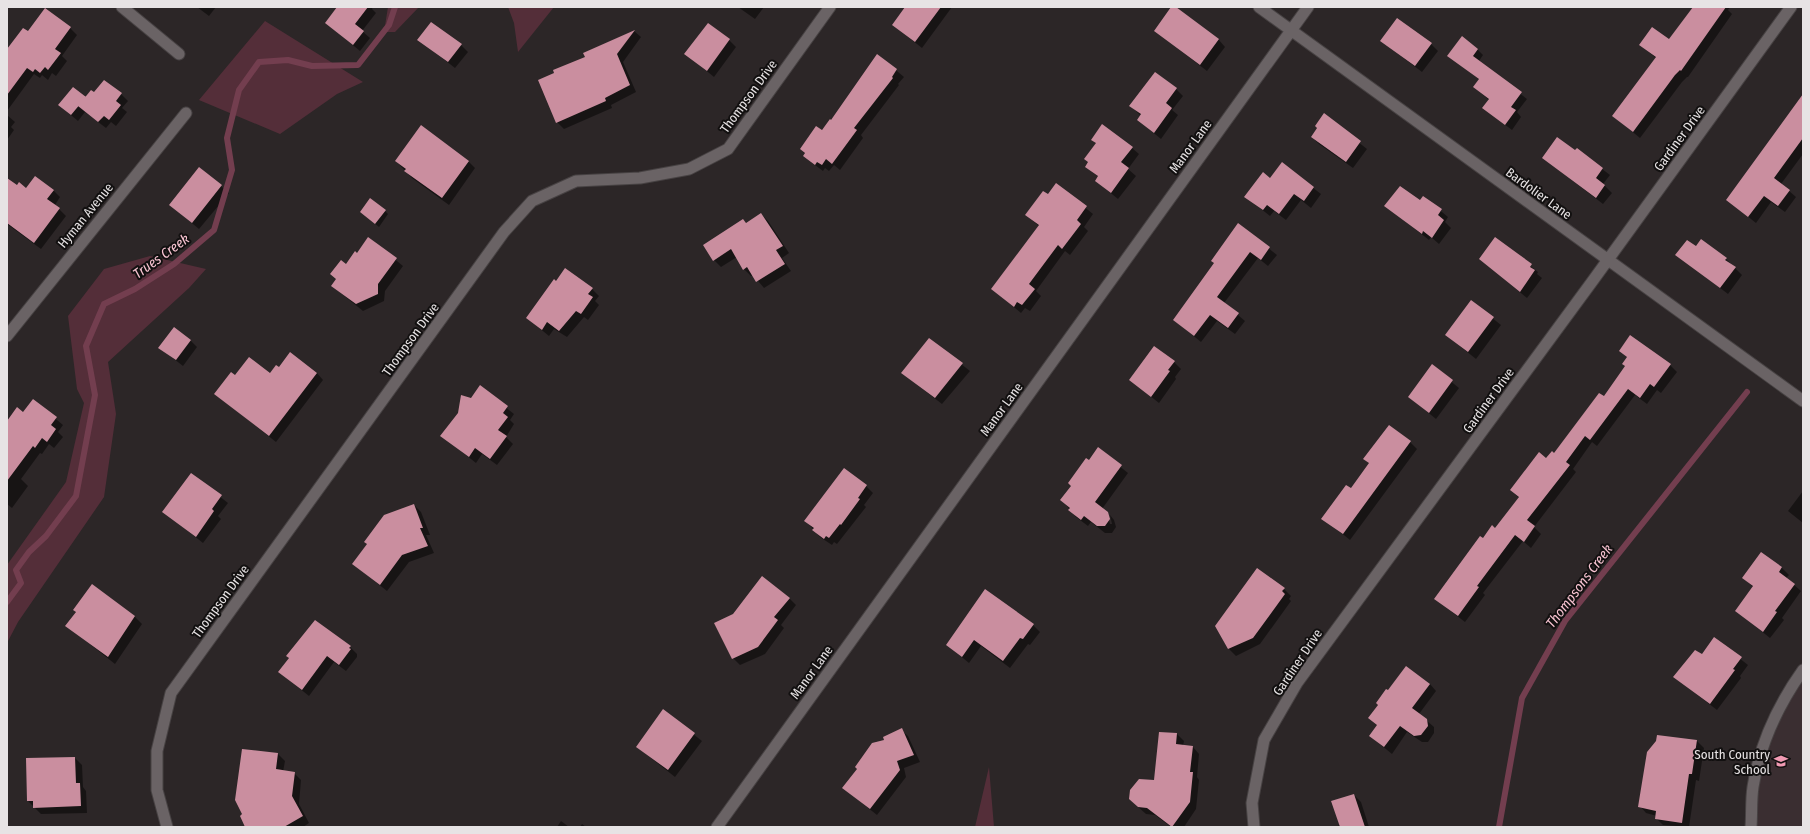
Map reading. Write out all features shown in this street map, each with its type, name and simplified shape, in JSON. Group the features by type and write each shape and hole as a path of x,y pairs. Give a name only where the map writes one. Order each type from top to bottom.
{"street":[{"path":"122,7 179,54"},
{"name":"Thompson Drive","path":"167,827 157,790 157,750 171,693 504,232 532,201 576,180 640,178 689,169 728,149 830,7"},
{"name":"Bardolier Lane","path":"1259,7 1803,401"},
{"name":"Manor Lane","path":"717,827 1308,7"},
{"name":"Gardiner Drive","path":"1254,827 1252,803 1264,740 1297,683 1792,7"},
{"name":"Hyman Avenue","path":"7,336 186,113"},
{"path":"1751,827 1753,788 1766,735 1787,693 1803,670"}],"shaded area":[{"path":"388,7 419,7 395,32 384,32"},
{"path":"508,7 554,7 518,52 514,23"},
{"path":"265,21 363,82 337,94 280,134 199,100"},
{"path":"150,256 206,269 189,288 108,362 116,414 104,497 18,622 7,643 7,565 66,482 84,403 77,389 68,316 104,269"},
{"name":"South Country School","path":"1803,670 1803,827 1751,827 1766,735"},
{"path":"989,767 994,827 975,827"}],"building":[{"path":"337,7 368,7 355,24 364,31 353,45 325,23"},
{"path":"905,7 941,7 915,42 892,25"},
{"path":"1171,7 1176,7 1219,39 1200,65 1154,31"},
{"path":"1693,7 1726,7 1681,71 1680,70 1675,75 1633,132 1612,116 1656,57 1639,45 1652,27 1669,39"},
{"path":"45,8 71,27 55,49 61,53 48,70 45,67 40,73 35,69 33,72 27,68 7,95 7,49 23,28 28,31"},
{"path":"1397,18 1432,43 1415,66 1380,41"},
{"path":"431,22 462,44 448,62 417,40"},
{"path":"708,23 730,39 707,71 684,54"},
{"path":"635,30 617,54 630,85 605,98 606,101 556,123 538,80 554,73 553,70 585,57 583,53"},
{"path":"1462,36 1478,49 1473,56 1522,92 1511,107 1516,110 1505,125 1482,108 1489,99 1473,87 1479,79 1447,56"},
{"path":"877,54 897,69 892,77 893,78 854,128 857,130 832,164 826,159 822,165 817,162 815,165 803,156 805,153 800,149 816,126 822,130 830,119 831,120"},
{"path":"1155,72 1177,88 1166,103 1172,108 1154,133 1137,120 1141,114 1129,106"},
{"path":"104,80 122,93 116,101 121,105 109,120 104,116 98,122 78,106 91,90 94,92"},
{"path":"73,87 86,97 71,115 58,105"},
{"path":"1803,94 1803,138 1774,178 1790,190 1778,206 1764,196 1748,217 1726,200"},
{"path":"1324,113 1361,141 1346,162 1311,137 1317,128 1315,126"},
{"path":"1102,124 1133,147 1121,162 1129,168 1111,193 1095,181 1098,176 1085,167 1088,162 1084,159 1096,143 1091,140"},
{"path":"421,125 469,161 442,198 404,171 406,169 395,161"},
{"path":"1557,137 1575,150 1577,148 1603,168 1596,178 1605,185 1596,198 1542,158"},
{"path":"1282,162 1314,187 1304,201 1294,194 1279,214 1267,205 1263,210 1244,197 1263,172 1270,178"},
{"path":"199,167 222,185 192,223 169,205"},
{"path":"35,176 54,190 47,199 60,208 34,243 7,223 7,178 17,185 19,182 26,188"},
{"path":"1056,183 1087,206 1077,220 1081,224 1062,249 1058,245 1029,284 1035,289 1022,305 1017,302 1014,307 991,289 1039,225 1025,215 1043,191 1048,194"},
{"path":"1400,186 1420,200 1423,196 1442,209 1438,215 1444,220 1432,238 1423,231 1422,234 1384,206"},
{"path":"370,198 386,210 375,224 360,212"},
{"path":"761,213 783,246 776,250 785,264 756,282 747,267 743,270 731,249 713,261 703,245 743,219 746,223"},
{"path":"1238,223 1270,247 1261,260 1250,252 1217,297 1239,313 1228,328 1210,315 1194,336 1173,320 1214,263 1211,261"},
{"path":"368,237 397,258 378,284 378,294 356,304 331,286 336,279 330,274 341,260 346,264 355,251 357,253"},
{"path":"1495,237 1532,264 1530,267 1535,270 1520,292 1479,259"},
{"path":"1701,239 1727,258 1725,260 1736,267 1720,288 1675,255 1687,240 1696,246"},
{"path":"565,268 593,288 588,294 593,297 581,314 576,311 559,331 547,322 542,330 526,318 554,279 556,281"},
{"path":"1471,300 1494,317 1468,352 1445,335"},
{"path":"174,327 191,340 176,360 158,348"},
{"path":"1630,335 1671,364 1654,387 1650,384 1640,398 1628,389 1590,440 1585,436 1566,462 1570,465 1527,520 1535,526 1524,542 1515,535 1477,586 1479,587 1458,616 1434,599 1480,536 1483,538 1492,525 1495,528 1519,497 1510,490 1539,452 1546,458 1552,451 1554,453 1599,393 1604,396 1625,366 1622,364 1627,357 1619,351"},
{"path":"929,338 963,363 935,398 901,373"},
{"path":"1154,346 1175,361 1168,370 1170,371 1151,397 1129,380"},
{"path":"290,352 317,373 269,436 214,394 231,372 235,375 249,357 270,373 276,365 279,367"},
{"path":"1432,364 1453,380 1429,413 1408,397"},
{"path":"480,385 508,406 503,413 508,417 498,430 507,436 490,459 475,448 469,457 440,436 458,413 461,395 471,398"},
{"path":"33,399 57,417 51,425 56,429 47,442 42,438 35,448 33,446 7,481 7,421 17,407 23,412"},
{"path":"1389,425 1411,441 1343,534 1321,519 1346,485 1351,488 1369,463 1363,459"},
{"path":"1098,447 1122,465 1095,502 1108,512 1110,519 1105,526 1097,526 1084,516 1081,520 1068,510 1070,508 1060,500 1071,486 1068,483 1086,458 1089,460"},
{"path":"844,468 867,485 858,498 860,499 841,525 840,524 829,538 826,536 824,539 812,530 814,528 804,521"},
{"path":"191,473 222,495 212,509 214,511 196,537 162,512"},
{"path":"414,504 423,528 420,528 428,546 402,555 380,585 352,564 367,544 364,542 384,515"},
{"path":"1761,552 1782,567 1779,572 1795,584 1775,611 1777,612 1763,632 1735,611 1753,586 1742,578"},
{"path":"1257,568 1285,588 1282,591 1285,594 1253,638 1228,649 1215,626"},
{"path":"762,576 790,598 774,617 778,620 758,647 732,659 714,623 733,614"},
{"path":"92,584 135,616 108,657 65,626 76,612 73,610"},
{"path":"985,589 1034,624 1023,639 1020,638 1003,661 974,640 962,657 946,645"},
{"path":"315,620 351,646 349,648 351,649 339,665 327,656 302,690 278,672 289,658 286,656"},
{"path":"1714,637 1742,657 1733,669 1735,670 1710,704 1673,677 1695,650 1702,654"},
{"path":"1406,666 1430,684 1412,708 1427,719 1428,726 1421,735 1414,736 1400,726 1384,747 1369,736 1377,725 1368,718 1378,705 1376,703 1386,689 1388,690"},
{"path":"663,709 695,733 668,770 636,747"},
{"path":"902,728 914,755 897,761 900,770 870,809 842,788 857,769 855,767 872,743 884,740 883,737"},
{"path":"1159,732 1177,733 1176,744 1193,746 1190,772 1193,772 1190,802 1172,827 1147,808 1138,807 1129,799 1130,790 1139,779 1154,780"},
{"path":"1657,735 1697,740 1692,774 1689,774 1682,823 1655,819 1656,811 1638,807 1647,752 1656,741"},
{"path":"242,749 278,753 276,769 295,772 292,796 303,816 284,827 245,827 240,816 242,814 235,800"},
{"path":"75,757 76,783 80,783 81,806 33,808 33,801 27,801 26,758"},
{"path":"1354,794 1365,827 1340,827 1331,801"}],"waterway":[{"name":"Trues Creek","path":"7,602 21,583 16,570 29,552 46,536 76,496 95,395 86,346 104,304 135,289 174,264 214,230 232,170 227,138 239,90 259,62 288,60 312,66 358,65 389,25 395,7"},
{"name":"Thompsons Creek","path":"1499,827 1522,698 1565,621 1747,392"}],"place":[{"name":"South Country School","path":"1781,761"}]}
